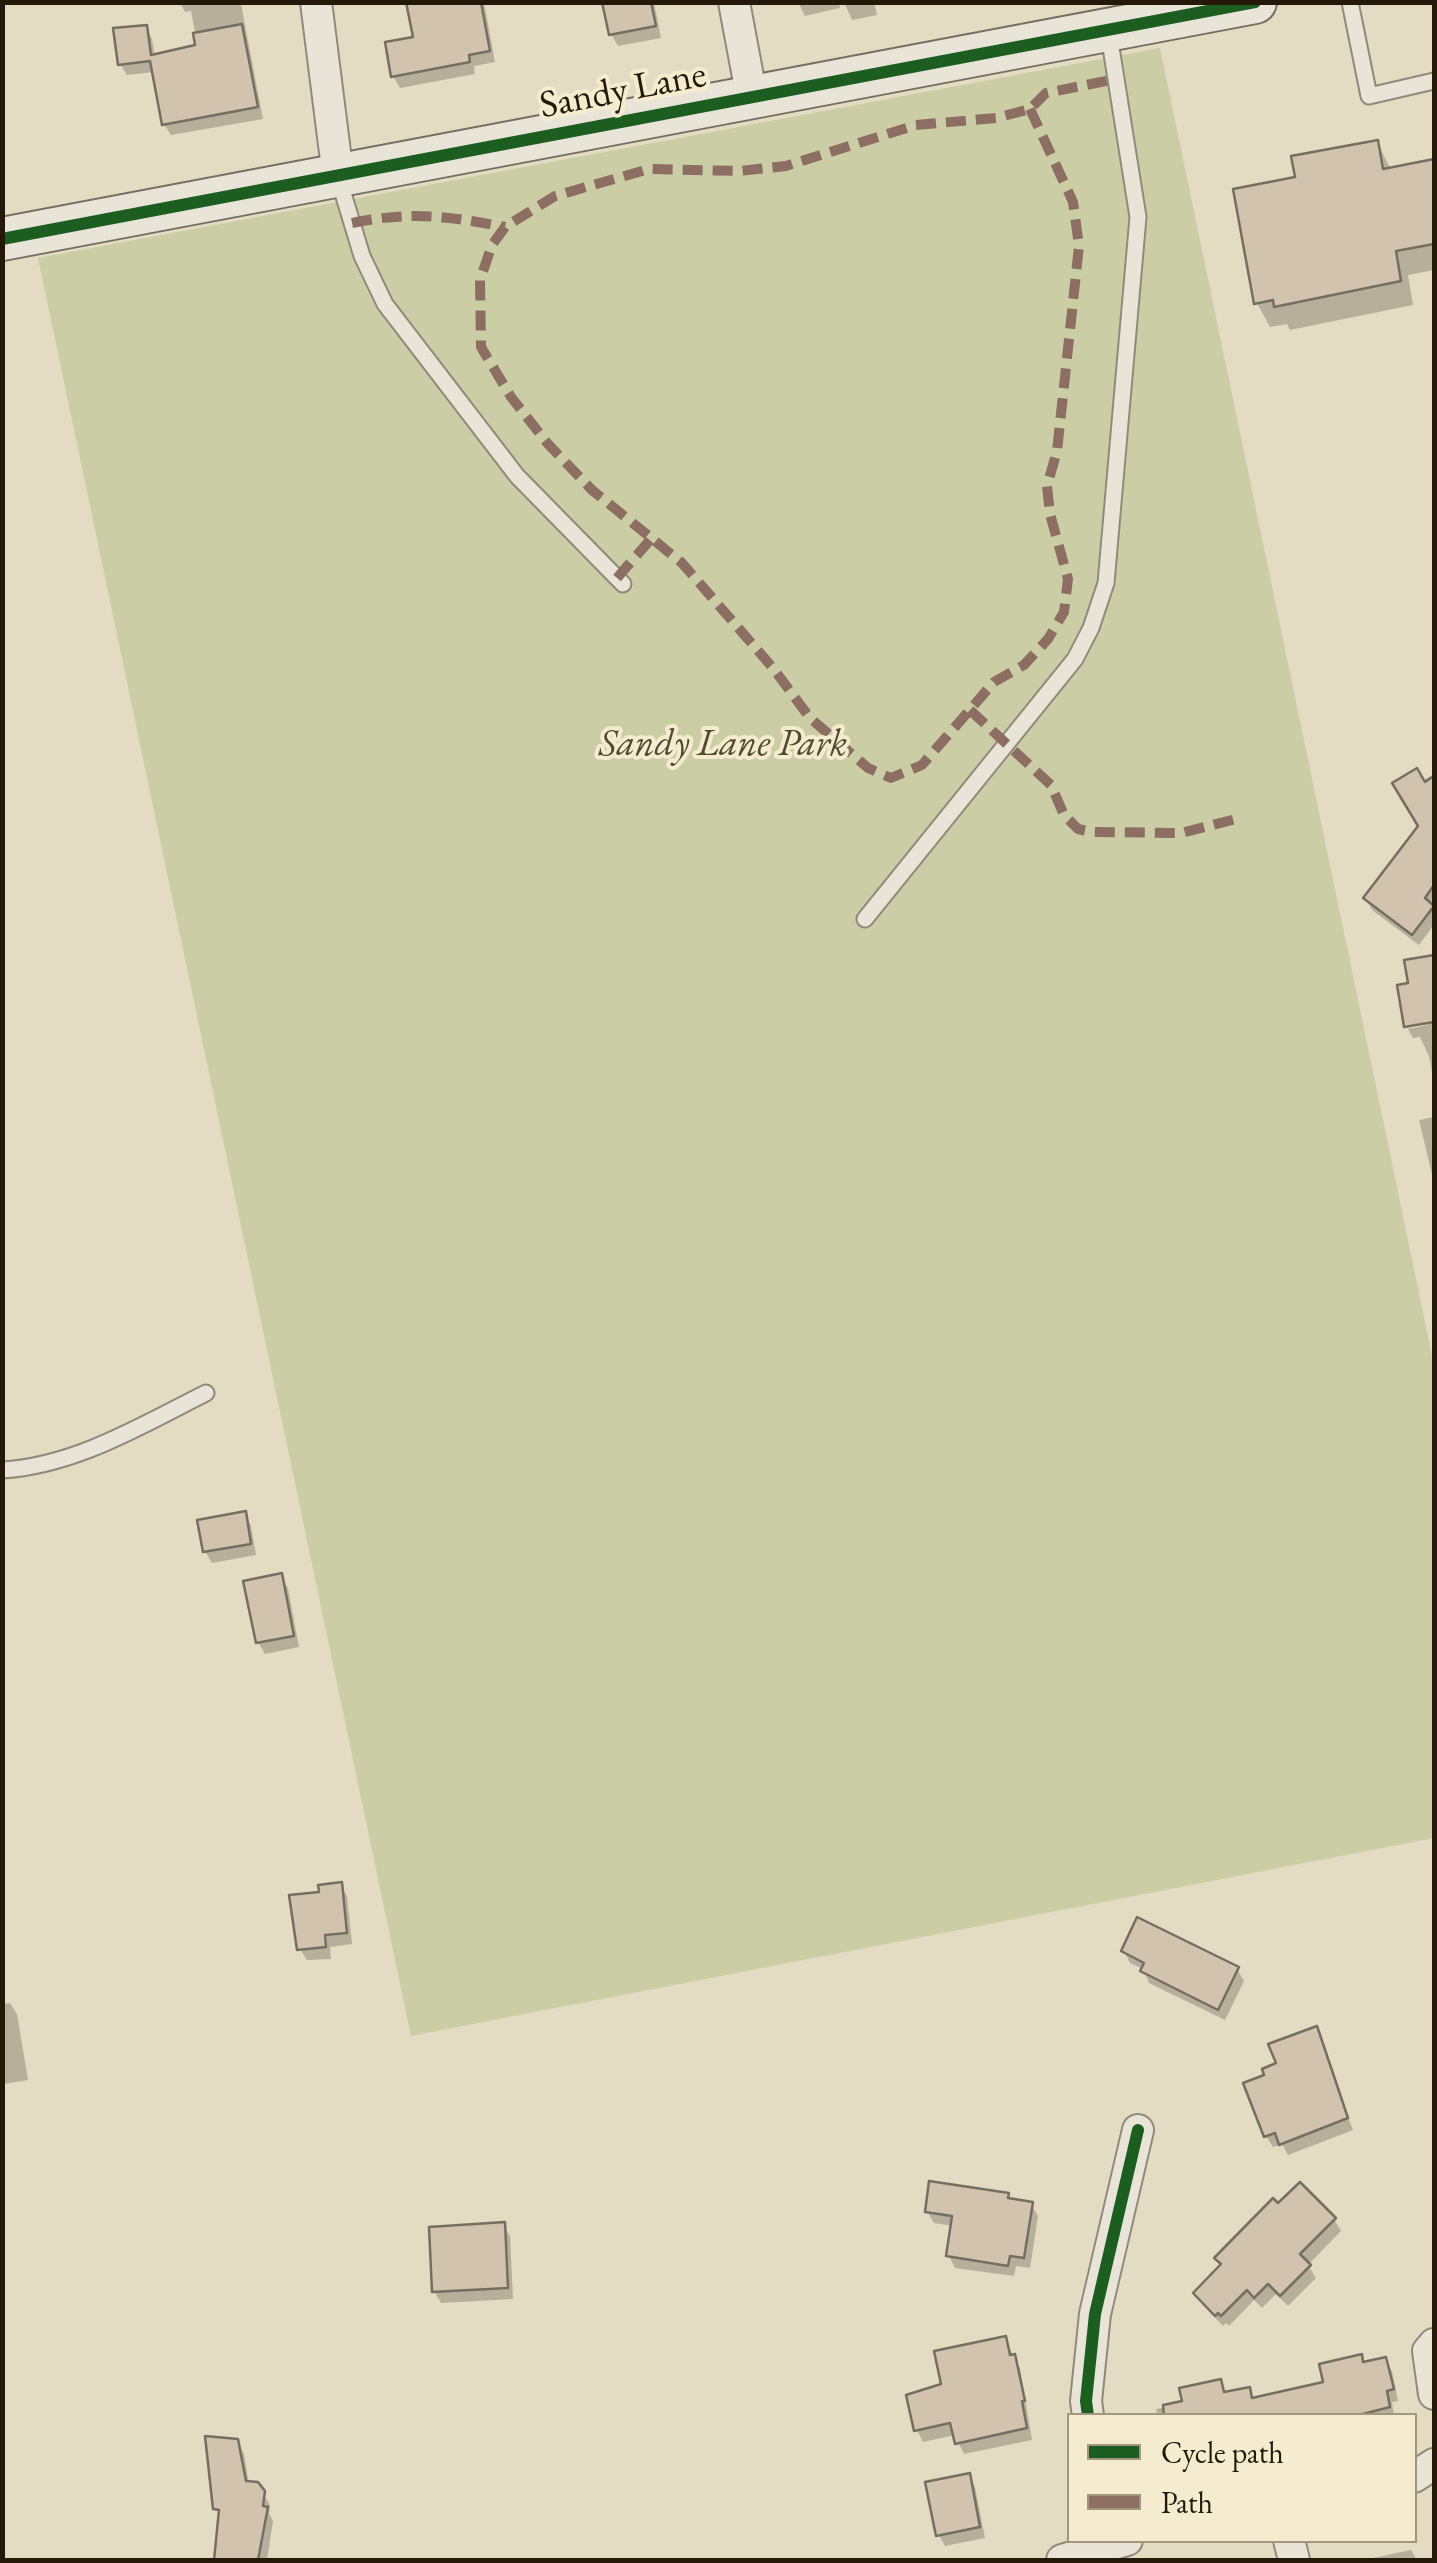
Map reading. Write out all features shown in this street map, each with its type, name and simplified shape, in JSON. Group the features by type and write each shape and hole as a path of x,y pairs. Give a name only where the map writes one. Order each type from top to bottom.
{"street":[{"path":"316,2 338,176"},
{"path":"734,2 752,98"},
{"name":"Sandy Lane","path":"16,236 752,98 1119,20 1255,2"},
{"path":"1088,2413 1095,2314 1138,2130"},
{"path":"1434,2344 1428,2351 1434,2394"},
{"path":"1062,2560 1113,2543"}],"lane":[{"path":"1350,2 1369,96 1434,82"},
{"path":"865,918 1075,659 1091,628 1106,583 1138,217 1119,20"},
{"path":"338,176 362,256 385,304 517,476 623,584"},
{"path":"2,1470 81,1454 206,1393"}],"green space":[{"name":"Sandy Lane Park","path":"1160,48 1434,1365 1434,1838 411,2036 38,258"}],"building":[{"path":"406,2 481,2 490,51 469,55 470,62 391,77 385,42 413,37"},
{"path":"602,2 651,2 656,26 609,35"},
{"path":"242,24 258,107 162,125 150,61 118,65 113,28 147,25 151,55 195,45 193,33"},
{"path":"1378,140 1383,169 1434,159 1434,244 1396,251 1401,281 1274,307 1273,300 1254,304 1233,189 1295,177 1291,156"},
{"path":"1417,768 1425,782 1434,776 1434,885 1425,898 1434,906 1412,935 1363,898 1418,826 1392,783"},
{"path":"1434,955 1434,1022 1404,1027 1397,985 1408,983 1404,960"},
{"path":"246,1511 251,1544 203,1552 197,1520"},
{"path":"282,1573 294,1636 256,1643 243,1581"},
{"path":"342,1882 347,1933 325,1935 326,1947 297,1950 289,1895 319,1892 318,1885"},
{"path":"1137,1917 1239,1967 1218,2010 1140,1971 1144,1963 1121,1951"},
{"path":"1317,2026 1348,2118 1279,2145 1275,2133 1264,2137 1243,2083 1264,2075 1262,2069 1276,2063 1268,2044"},
{"path":"929,2181 1009,2193 1008,2198 1033,2202 1024,2258 1010,2256 1008,2266 946,2256 952,2216 925,2212"},
{"path":"1300,2182 1336,2218 1300,2254 1311,2265 1280,2296 1268,2284 1254,2298 1247,2290 1221,2316 1215,2316 1193,2293 1221,2264 1214,2258 1273,2198 1278,2203"},
{"path":"505,2222 508,2288 432,2292 429,2227"},
{"path":"1006,2336 1010,2355 1015,2354 1027,2428 955,2444 950,2423 914,2431 906,2395 941,2384 934,2351"},
{"path":"1362,2354 1363,2362 1386,2357 1394,2389 1387,2391 1390,2407 1367,2413 1164,2413 1163,2405 1182,2401 1179,2388 1221,2379 1224,2392 1250,2387 1252,2398 1323,2382 1319,2364"},
{"path":"205,2436 238,2439 246,2481 258,2482 265,2491 263,2506 268,2507 258,2560 214,2560 219,2510 213,2509"},
{"path":"970,2473 980,2527 936,2536 925,2482"}],"marked path":[{"path":"1030,109 1073,202 1079,246 1057,451 1047,486 1050,514 1068,579 1064,612 1048,639 1024,665 994,682 922,765 891,778 868,768 810,718 773,668 682,563 592,490 548,444 511,397 481,347 480,280 492,245 505,227 555,196 649,169 739,171 786,166 916,125 996,118 1030,109 1046,93 1116,79"},
{"path":"352,223 429,216 505,227"},
{"path":"617,578 650,540"},
{"path":"970,710 1051,785 1064,815 1078,829 1181,833 1236,819"}],"cycle path":[{"path":"2,239 1255,2"},
{"path":"1088,2413 1095,2314 1138,2130"}]}
